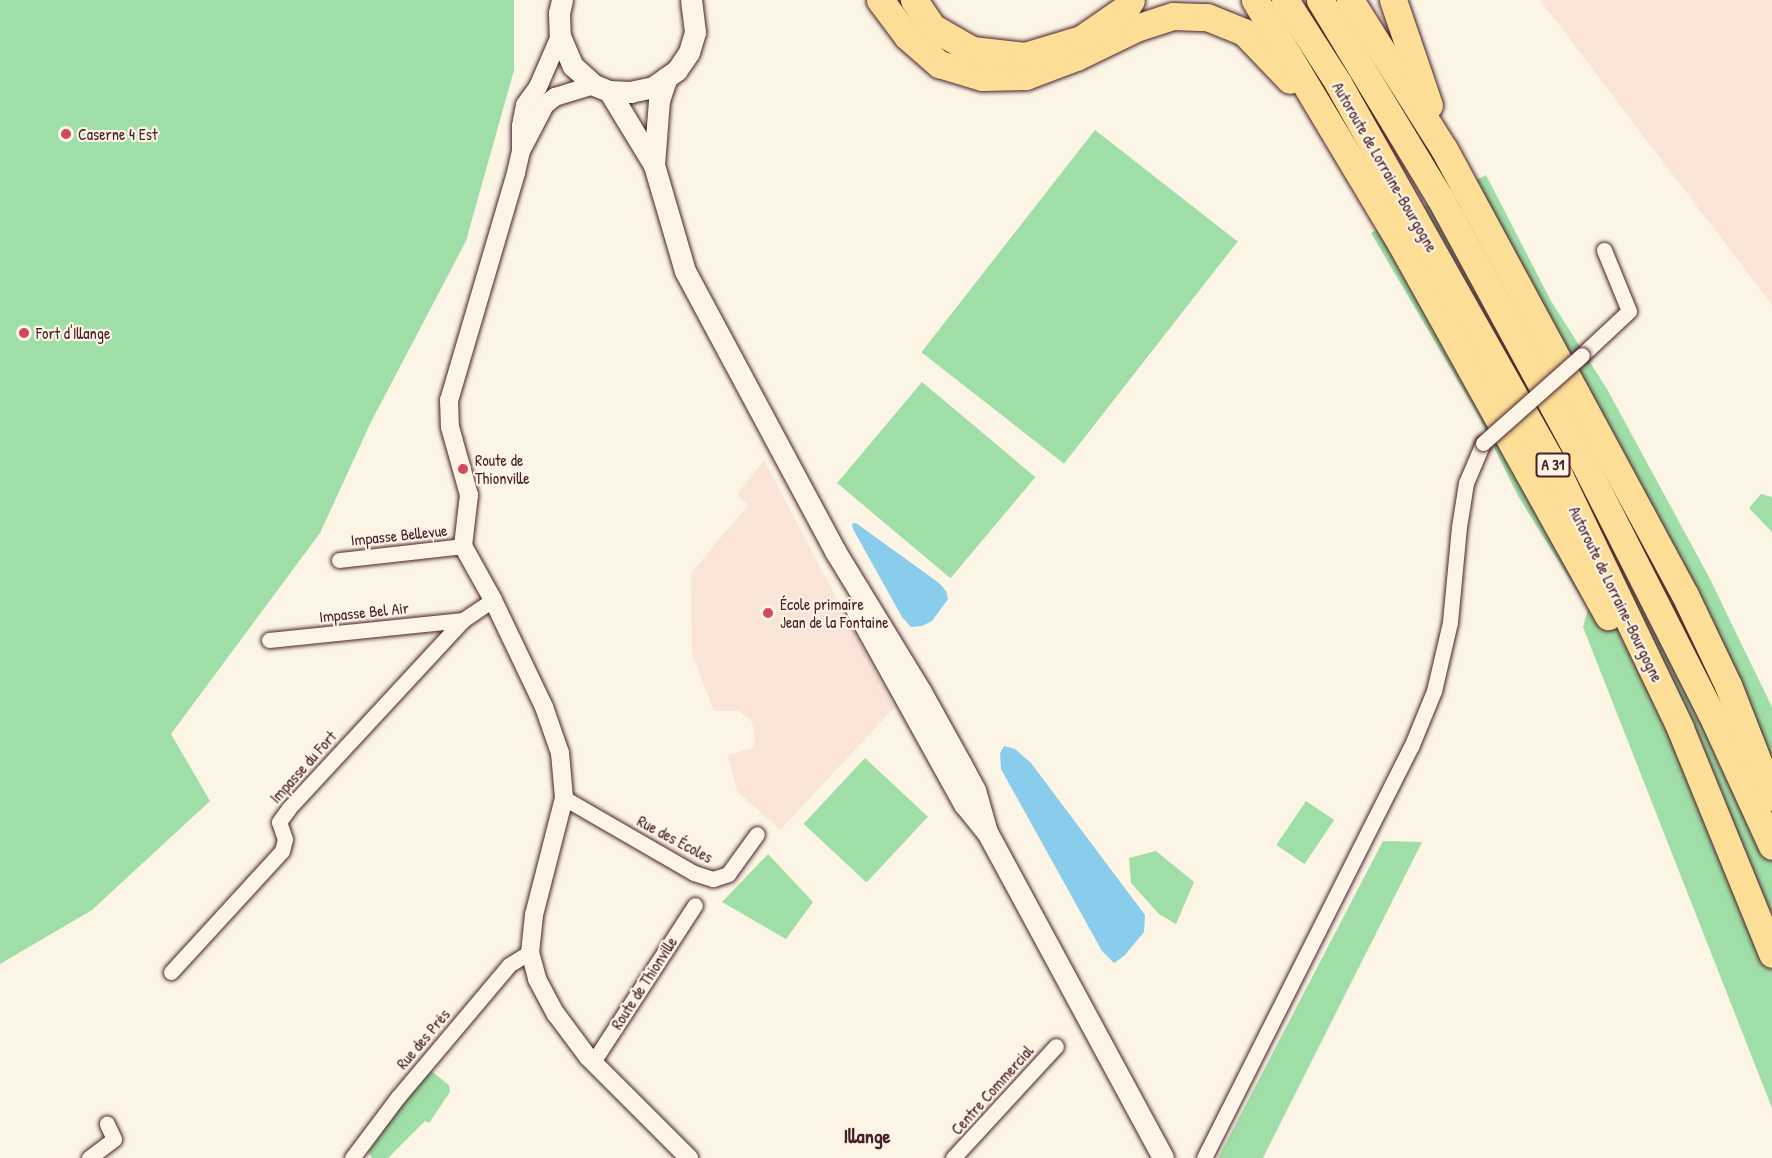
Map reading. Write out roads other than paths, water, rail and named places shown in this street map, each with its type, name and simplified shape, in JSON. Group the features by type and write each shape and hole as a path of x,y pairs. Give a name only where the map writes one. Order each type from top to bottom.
{"highway":[{"path":"880,0 907,36 939,64 982,77 1026,76 1076,57 1136,28 1173,16 1207,17 1244,32 1293,82 1401,244"},
{"path":"914,0 932,27 972,50 1025,56 1081,39 1126,8 1131,0"},
{"path":"1255,0 1401,244 1614,626 1665,734 1739,875"},
{"name":"Autoroute de Lorraine-Bourgogne","path":"1286,0 1338,83 1560,477 1680,728 1772,954"},
{"name":"Autoroute de Lorraine-Bourgogne","path":"1320,0 1440,198 1583,461 1701,693 1772,846"},
{"path":"1350,0 1444,148 1684,595 1728,685 1772,797"},
{"path":"1393,0 1444,148"}],"main road":[{"path":"602,88 630,92 653,87 677,70 689,52 695,32 691,0"},
{"path":"558,4 560,36 573,66 602,88 654,165 686,271 836,551 920,690 975,790 987,832"},
{"path":"654,165 659,100 667,77"},
{"path":"836,551 857,610 895,681 964,804 987,832 1162,1158"},
{"path":"895,681 908,691 920,690"}],"street":[{"path":"521,151 521,126 525,105 538,87 560,36"},
{"path":"602,88 555,97 545,105 521,151 449,400 450,427 468,495 463,546 493,600 544,706 560,753 564,798 534,915 530,952 537,979 556,1014 593,1062 688,1158"},
{"path":"1204,1158 1411,747 1434,691 1450,622 1459,527 1466,483 1483,443 1629,311 1604,250"},
{"name":"Impasse Bellevue","path":"339,560 463,546"},
{"name":"Impasse du Fort","path":"171,972 282,851 285,839 279,822 289,808 463,620 493,600"},
{"name":"Impasse Bel Air","path":"269,640 463,620"},
{"name":"Rue des Écoles","path":"564,798 694,873 713,879 728,874 757,834"},
{"name":"Route de Thionville","path":"593,1062 695,905"},
{"name":"Rue des Prés","path":"352,1158 398,1097 509,965 530,952"},
{"name":"Centre Commercial","path":"953,1158 1056,1046"},
{"path":"89,1158 114,1139 107,1124"}],"water":[{"path":"856,523 939,583 946,591 948,599 932,621 922,626 911,627 902,617 853,529 852,524"},
{"path":"1004,746 1015,749 1031,763 1145,915 1144,932 1125,955 1114,963 1102,951 1001,769 1000,753"}],"place":[{"name":"Caserne 4 Est","path":"66,134"},
{"name":"Fort d'Illange","path":"24,333"},
{"name":"Route de Thionville","path":"463,469"},
{"name":"École primaire Jean de la Fontaine","path":"768,613"}],"district":[{"name":"Illange","path":"867,1135"}]}
